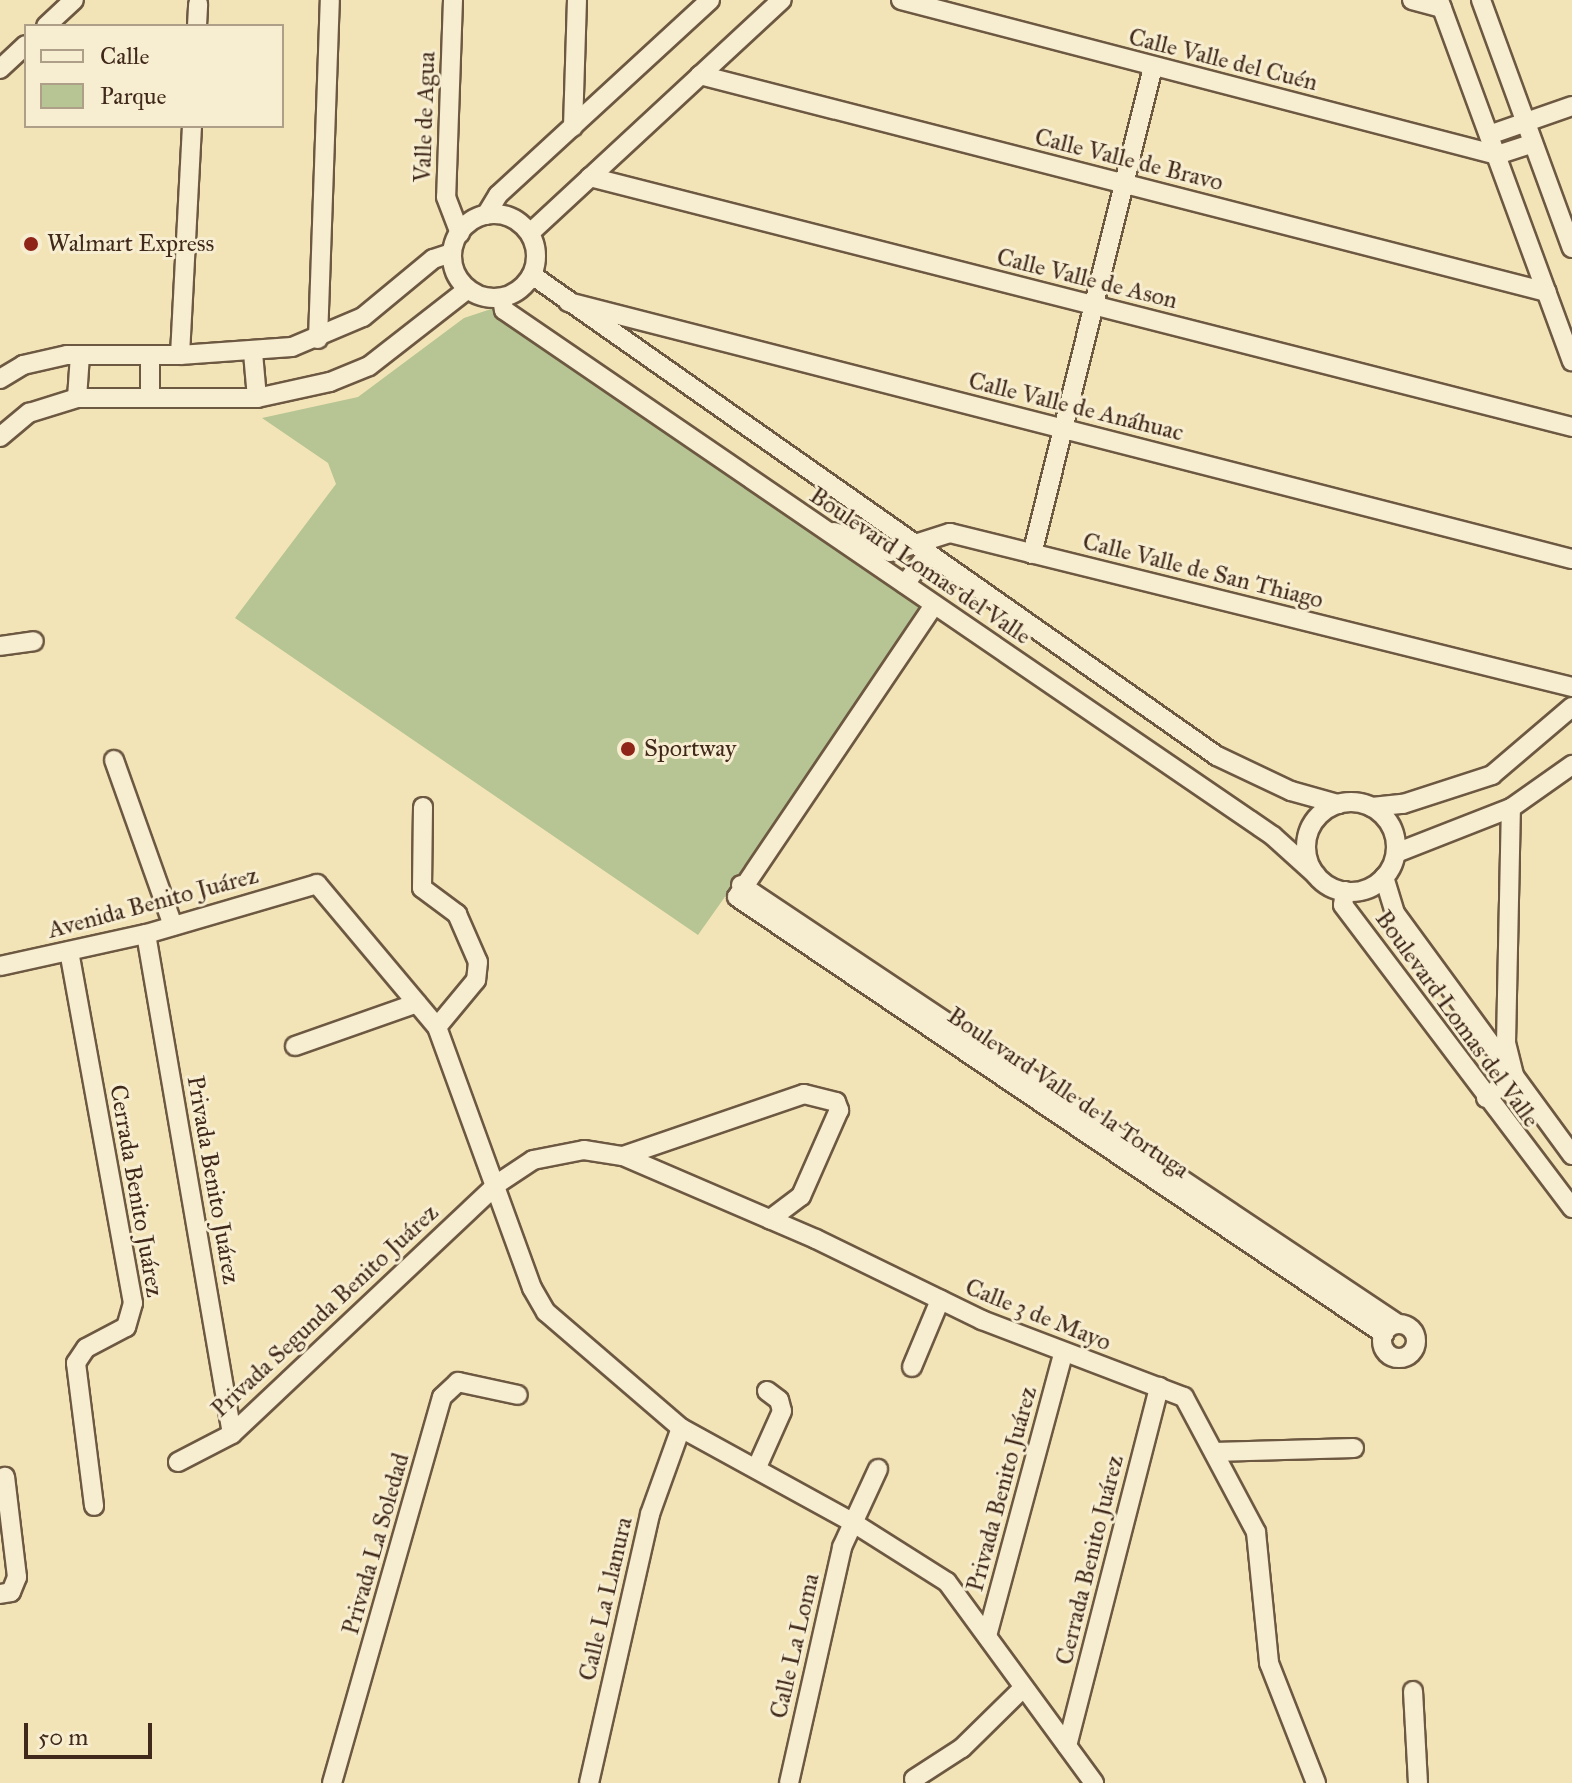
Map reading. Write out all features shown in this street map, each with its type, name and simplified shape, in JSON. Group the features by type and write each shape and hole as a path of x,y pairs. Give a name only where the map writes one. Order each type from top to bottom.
{"street":[{"path":"48,24 74,0"},
{"path":"318,339 330,0"},
{"name":"Valle de Agua","path":"453,0 446,197 460,233"},
{"path":"573,127 577,0"},
{"path":"530,233 782,0"},
{"name":"Calle Valle del Cuén","path":"901,0 1497,155"},
{"path":"1412,0 1441,4 1572,361"},
{"path":"1481,0 1571,242"},
{"path":"486,215 510,217 530,233 537,258 532,275 502,298 468,289 455,273 452,253 460,233 486,215 498,195 704,2"},
{"path":"197,24 198,4"},
{"path":"0,69 24,47"},
{"path":"1032,554 1153,67"},
{"name":"Calle Valle de Bravo","path":"700,75 1547,292"},
{"path":"1489,135 1572,106"},
{"path":"180,355 192,128"},
{"path":"1497,155 1533,143"},
{"name":"Calle Valle de Ason","path":"590,177 1572,427"},
{"path":"0,379 23,365 80,355 253,353 318,339 363,317 433,259 452,253"},
{"name":"Boulevard Lomas del Valle","path":"532,275 1217,756 1291,791 1338,804"},
{"path":"0,437 29,413 77,398 257,398 299,391 369,366 468,289"},
{"name":"Boulevard Lomas del Valle","path":"502,298 504,310 1273,836 1315,874"},
{"name":"Calle Valle de Anáhuac","path":"568,302 1572,559"},
{"path":"253,353 257,398"},
{"path":"77,398 80,355"},
{"path":"150,355 150,398"},
{"name":"Calle Valle de San Thiago","path":"827,531 850,534 890,552 912,542 950,533 1572,687"},
{"path":"905,584 928,554"},
{"name":"Boulevard Valle de la Tortuga","path":"934,605 741,885 737,897 1391,1329"},
{"path":"0,646 34,641"},
{"path":"1372,807 1387,819 1396,853 1384,877 1364,890 1345,891 1315,874 1309,863 1309,832 1323,811 1338,804 1372,807 1403,804 1492,775 1572,707"},
{"path":"114,760 173,926"},
{"path":"1396,853 1511,808 1570,768"},
{"path":"423,807 422,888 457,914 478,962 476,980 437,1027"},
{"path":"1470,1077 1502,1048 1511,808"},
{"name":"Boulevard Lomas del Valle","path":"1384,877 1395,913 1502,1048 1514,1075 1572,1155"},
{"name":"Avenida Benito Juárez","path":"0,966 146,934 317,884 417,1003"},
{"name":"Boulevard Lomas del Valle","path":"1345,891 1343,905 1572,1208"},
{"name":"Privada Benito Juárez","path":"146,934 232,1434"},
{"name":"Cerrada Benito Juárez","path":"69,951 133,1303 126,1327 86,1348 76,1363 94,1506"},
{"path":"295,1046 417,1003 437,1027 497,1184 532,1288 546,1312 681,1428 757,1467 947,1582 1022,1689 1094,1783"},
{"path":"1486,1098 1514,1075"},
{"path":"623,1156 804,1094 836,1102 839,1110 801,1196 770,1219"},
{"name":"Calle 3 de Mayo","path":"497,1184 533,1160 584,1150 623,1156 770,1219 940,1300 1063,1354 1159,1387 1188,1402 1256,1532 1269,1663 1316,1783"},
{"name":"Privada Segunda Benito Juárez","path":"178,1462 232,1434 497,1184"},
{"path":"912,1367 940,1300"},
{"name":"Privada Benito Juárez","path":"987,1636 1063,1354"},
{"name":"Privada La Soledad","path":"332,1783 442,1397 458,1382 518,1395"},
{"name":"Cerrada Benito Juárez","path":"1067,1746 1159,1387"},
{"path":"757,1467 782,1411 779,1400 767,1391"},
{"name":"Calle La Llanura","path":"589,1783 650,1514 681,1428"},
{"path":"1214,1452 1354,1448"},
{"name":"Calle La Loma","path":"789,1783 836,1572 852,1522 878,1469"},
{"path":"0,1594 11,1592 17,1577 5,1477"},
{"path":"914,1779 962,1748 1022,1689"},
{"path":"1413,1691 1418,1783"}],"green space":[{"name":"Sportway","path":"494,308 928,609 698,935 235,618 336,484 328,463 262,418 358,397 464,318"}],"place":[{"name":"Walmart Express","path":"31,244"},
{"name":"Sportway","path":"628,749"}]}
